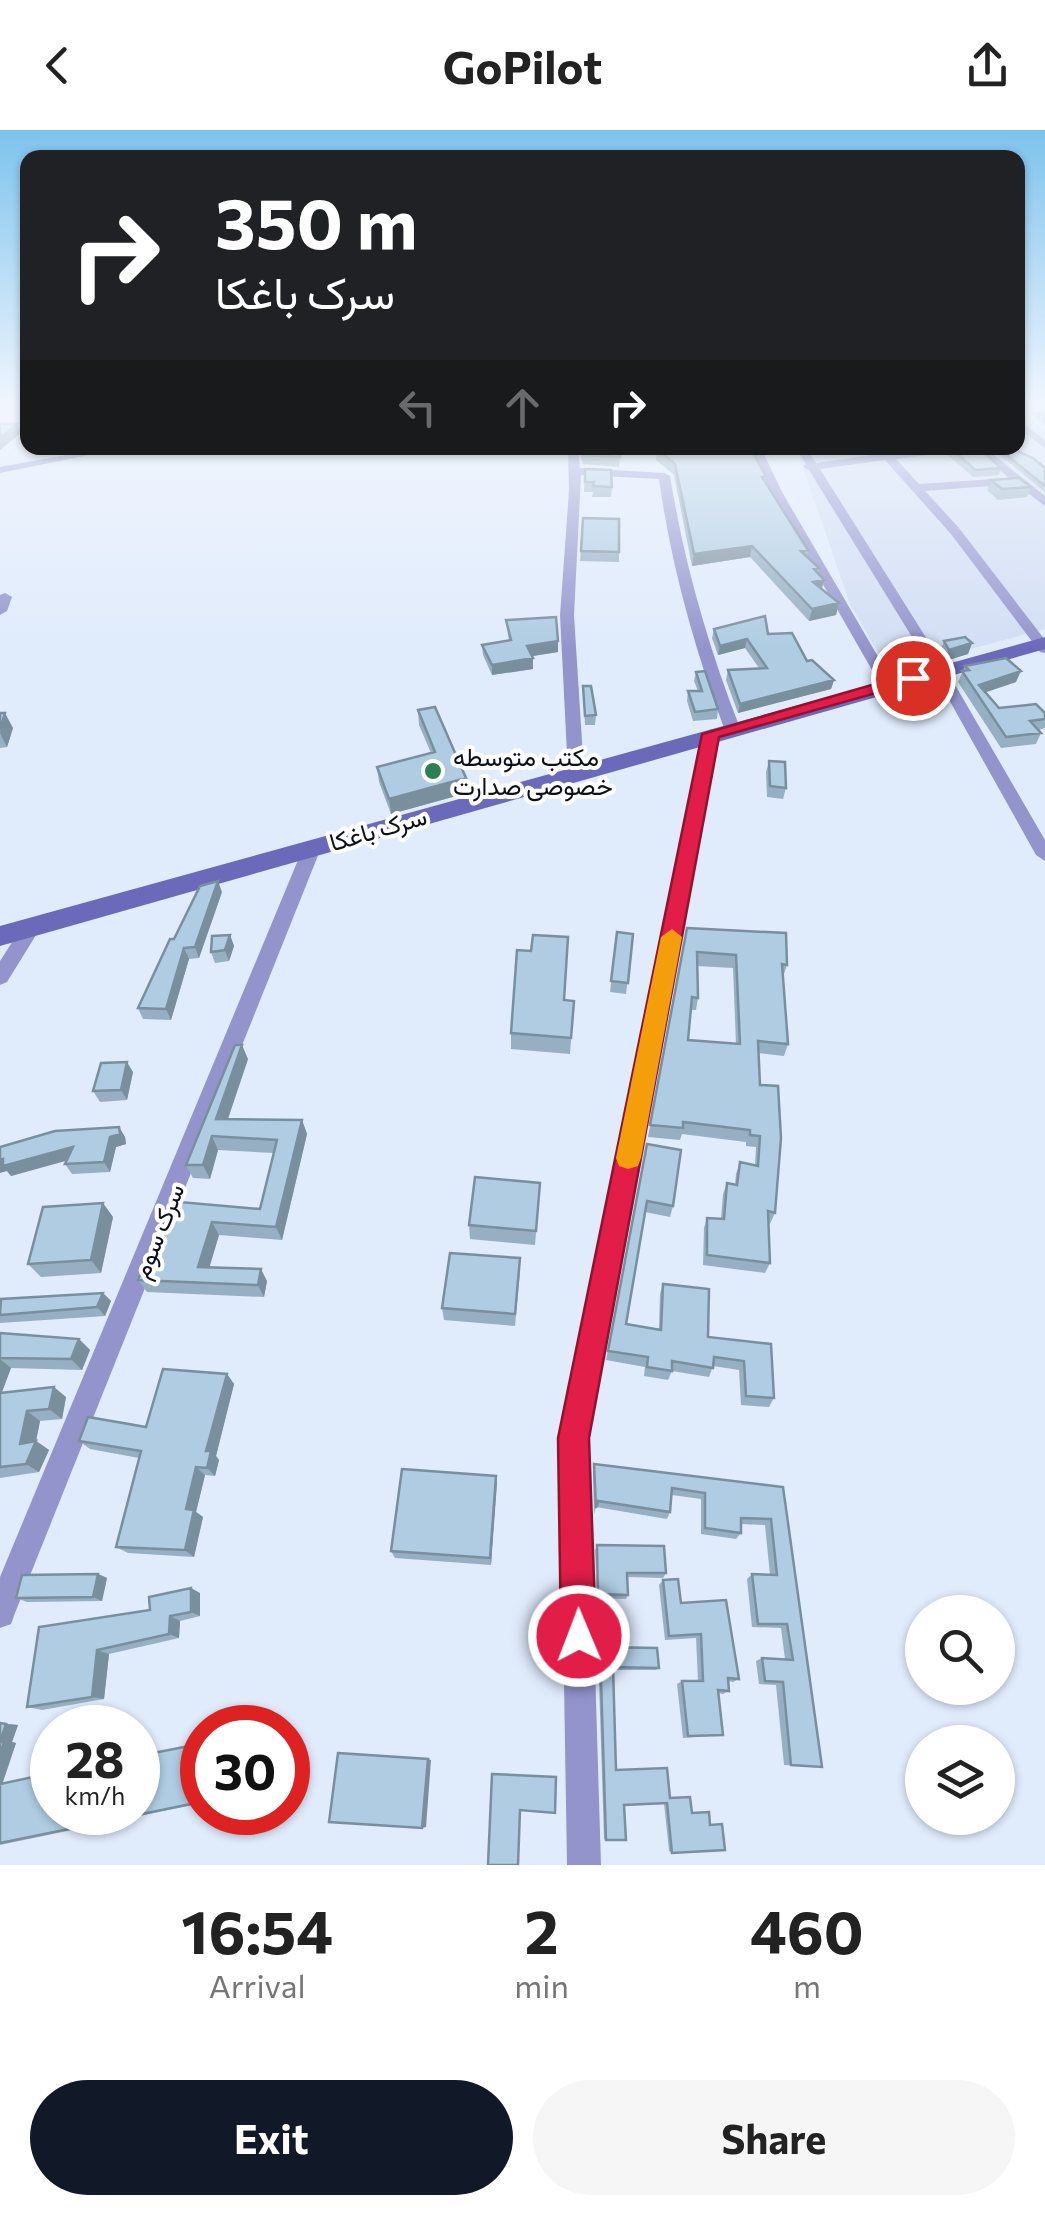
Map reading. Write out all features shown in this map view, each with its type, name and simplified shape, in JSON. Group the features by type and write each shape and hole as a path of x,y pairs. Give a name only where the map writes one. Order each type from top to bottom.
{"street":[{"path":"575,487 567,570 568,673 576,773"},
{"path":"584,1865 574,1438 721,731 666,487"},
{"path":"774,487 887,684"},
{"path":"824,487 940,671 1045,855"},
{"path":"918,488 931,487"},
{"path":"918,488 1043,645"},
{"name":"سرک باغکا","path":"0,936 887,684 1043,645"},
{"name":"سرک سوم","path":"0,1614 312,848"},
{"path":"0,977 32,927"}],"shaded area":[{"path":"809,487 1045,487 1045,629 889,671 850,604"}],"building":[{"path":"680,487 768,487 808,550 801,551 819,568 814,569 824,580 813,582 839,603 812,609 752,546 694,554"},
{"path":"583,518 619,519 619,552 581,551"},
{"path":"765,616 768,634 792,633 807,661 812,660 834,680 740,704 728,670 767,668 747,639 720,646 714,629"},
{"path":"556,617 558,641 527,646 533,658 492,665 482,645 511,640 506,620"},
{"path":"965,637 972,643 949,650 944,641"},
{"path":"1006,658 1021,671 979,685 999,708 1036,704 1045,713 1045,719 1030,721 1041,733 1006,737 962,671 969,670 965,666"},
{"path":"705,671 718,709 695,712 688,691 702,691 696,672"},
{"path":"583,686 591,686 596,715 585,716"},
{"path":"435,707 466,778 389,799 377,767 435,752 418,710"},
{"path":"769,761 785,762 786,788 770,786"},
{"path":"218,881 195,947 184,948 166,1009 138,1008 200,886"},
{"path":"687,928 786,933 787,965 782,964 788,1044 758,1041 760,1085 778,1086 781,1138 775,1213 768,1211 770,1263 707,1255 707,1218 724,1219 727,1183 737,1185 740,1162 758,1166 760,1136 750,1135 750,1130 683,1122 683,1128 650,1125","holes":["697,952 736,955 740,1044 688,1040 692,997 698,998"]},
{"path":"617,932 633,934 628,983 611,981"},
{"path":"230,935 225,950 211,952 212,936"},
{"path":"533,935 568,937 564,1000 574,1001 571,1038 511,1033 517,950 531,951"},
{"path":"235,1045 242,1045 216,1119 302,1120 276,1227 212,1222 198,1267 261,1269 258,1285 138,1280 159,1229 171,1230 180,1202 260,1209 277,1140 212,1136 203,1165 186,1165"},
{"path":"127,1062 121,1090 93,1091 101,1063"},
{"path":"119,1127 120,1134 110,1137 104,1162 65,1164 73,1147 3,1166 3,1159 0,1160 0,1147 55,1131"},
{"path":"647,1144 681,1150 673,1206 647,1201 626,1324 661,1330 663,1284 709,1289 708,1337 771,1344 774,1398 746,1396 744,1361 714,1357 713,1368 672,1361 672,1371 647,1367 648,1357 608,1351"},
{"path":"475,1177 540,1183 536,1231 469,1225"},
{"path":"103,1203 91,1260 28,1264 43,1207"},
{"path":"450,1253 520,1258 515,1314 442,1308"},
{"path":"103,1293 97,1307 0,1315 1,1299"},
{"path":"0,1333 79,1339 71,1359 0,1358"},
{"path":"163,1369 227,1374 206,1451 211,1451 207,1468 196,1467 186,1509 194,1510 185,1550 116,1547 141,1451 79,1441 88,1417 146,1427"},
{"path":"54,1387 49,1409 27,1411 20,1444 36,1441 26,1464 0,1467 0,1393"},
{"path":"594,1464 783,1487 822,1767 791,1765 783,1682 765,1681 762,1658 793,1660 787,1624 758,1624 752,1574 777,1575 771,1519 741,1518 741,1533 705,1528 705,1493 672,1488 670,1512 598,1501 596,1508"},
{"path":"402,1469 496,1476 490,1558 391,1551"},
{"path":"597,1545 664,1546 666,1573 627,1573 628,1595 598,1594"},
{"path":"98,1574 93,1597 16,1598 22,1575"},
{"path":"678,1579 681,1603 726,1600 739,1679 728,1678 729,1691 718,1690 723,1735 688,1736 682,1681 703,1681 701,1634 669,1636 663,1580"},
{"path":"191,1588 191,1612 170,1616 169,1634 97,1650 92,1697 27,1707 39,1627 150,1610 149,1597"},
{"path":"600,1647 657,1648 659,1668 613,1667 616,1770 667,1768 670,1798 690,1797 692,1813 709,1812 710,1825 722,1824 725,1850 672,1853 667,1803 624,1805 626,1840 606,1840"},
{"path":"180,1748 180,1806 160,1810 160,1752"},
{"path":"338,1753 428,1759 422,1828 329,1822"},
{"path":"492,1774 556,1777 555,1813 520,1810 518,1865 488,1865"},
{"path":"30,1778 30,1835 39,1835 0,1843 0,1784"}],"slow traffic":[{"path":"628,1158 672,937"}],"place":[{"name":"مکتب متوسطه خصوصی صدارت","path":"433,771"}],"route":[{"path":"579,1636 574,1438 711,734 913,678"}]}
